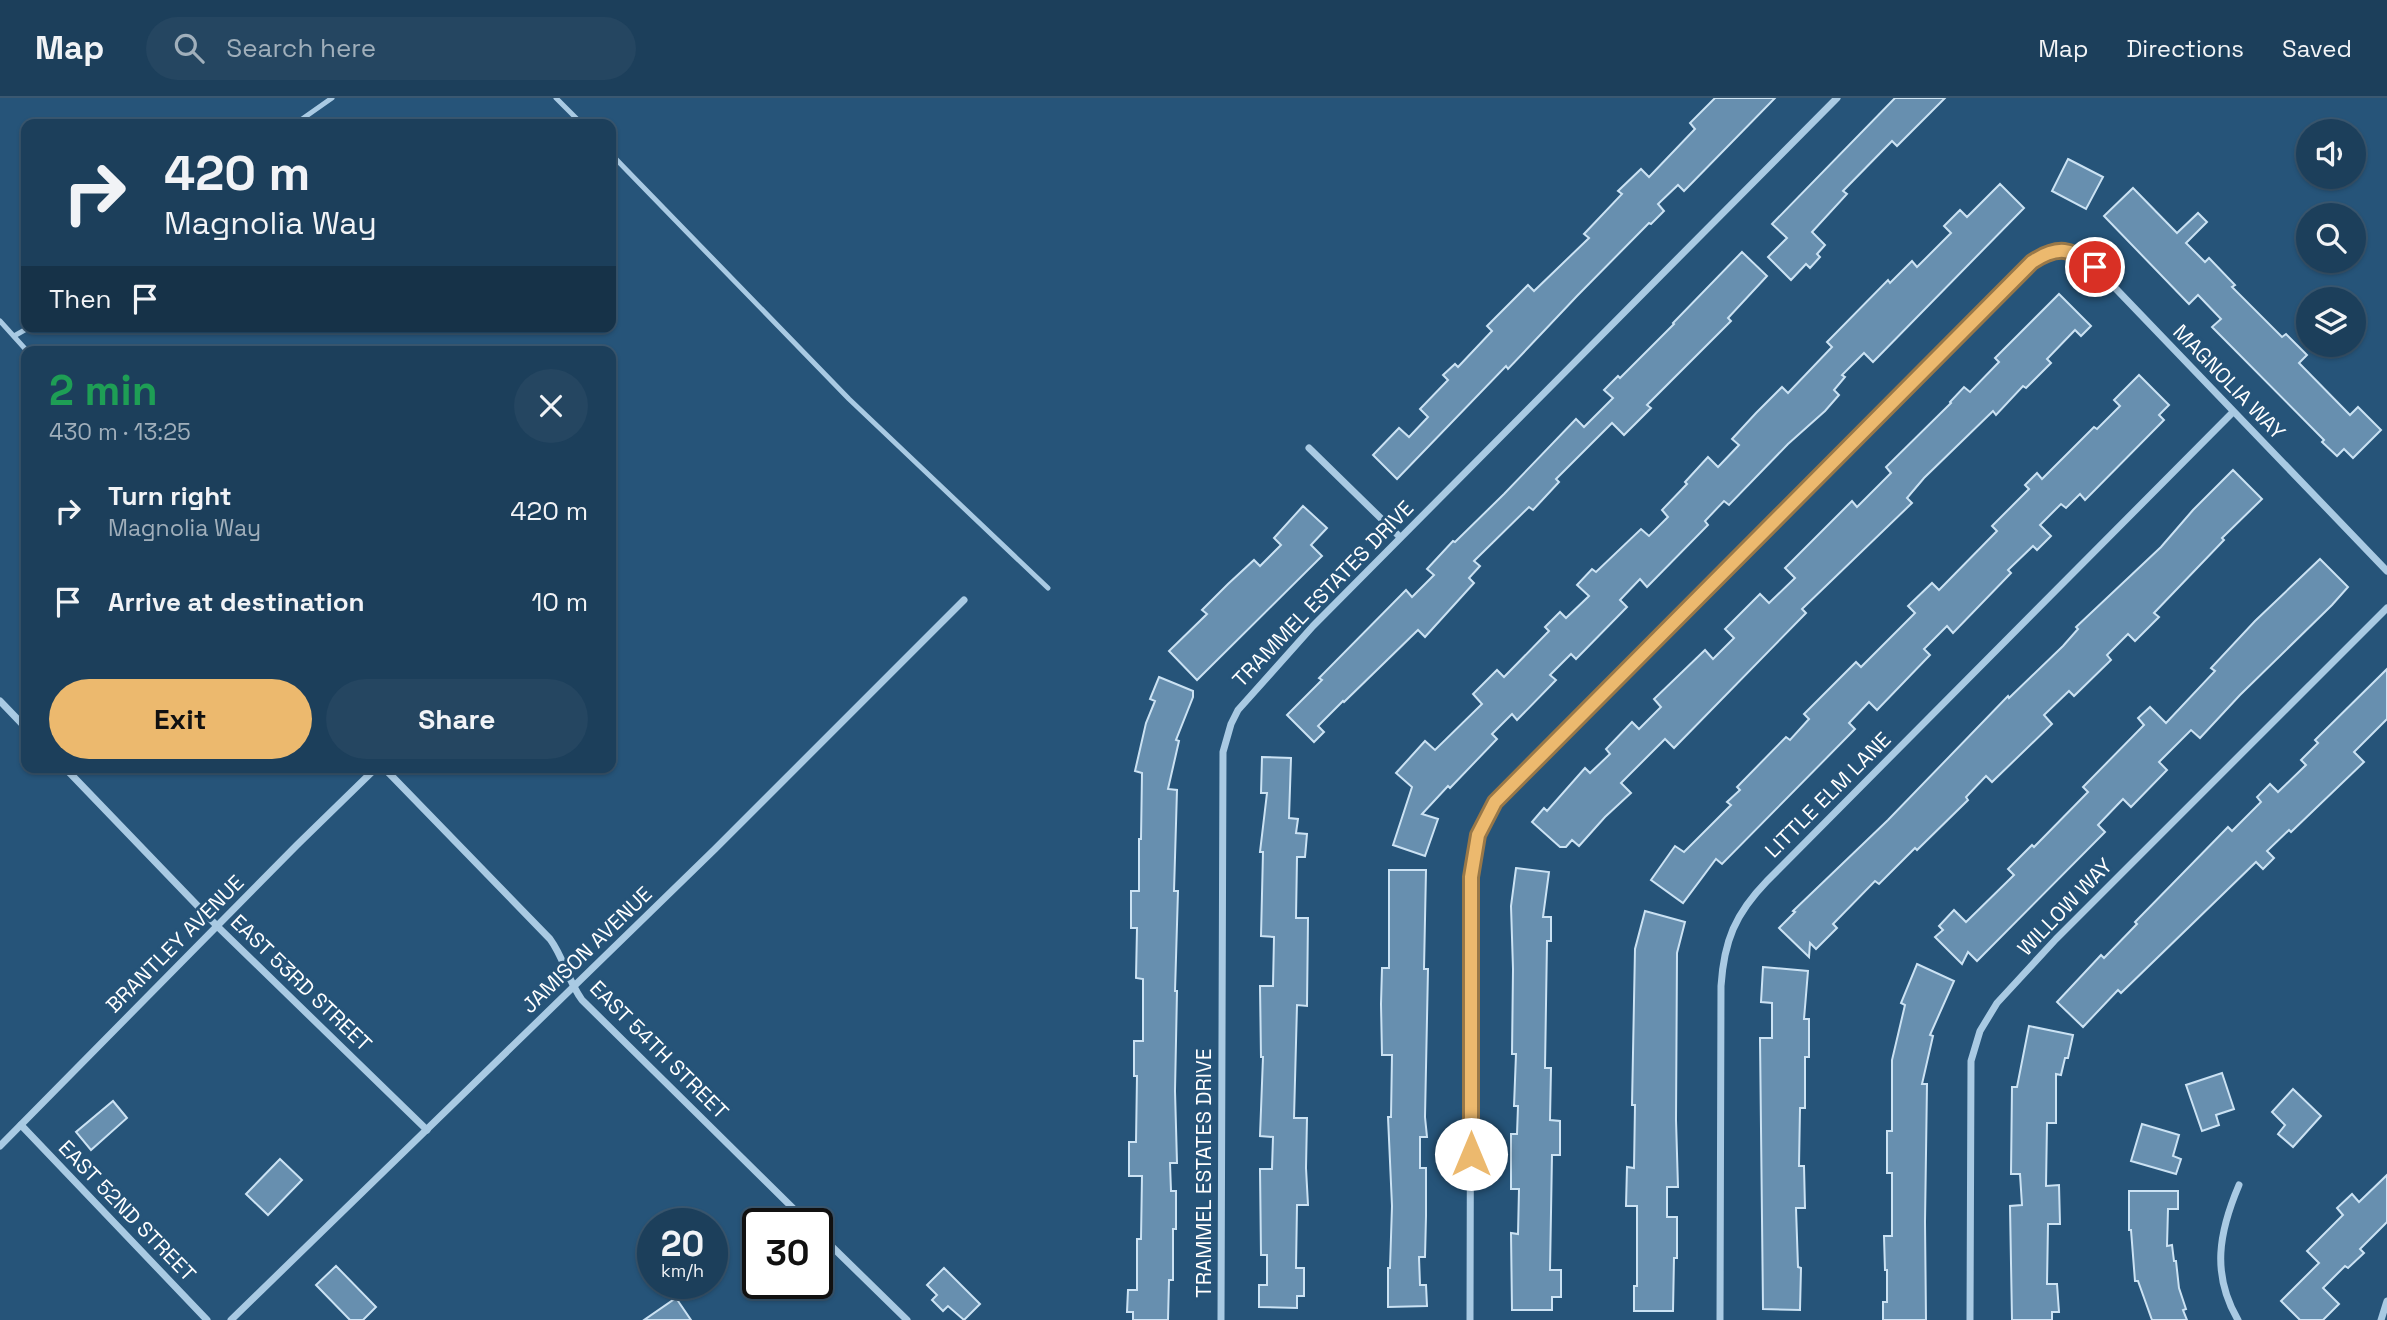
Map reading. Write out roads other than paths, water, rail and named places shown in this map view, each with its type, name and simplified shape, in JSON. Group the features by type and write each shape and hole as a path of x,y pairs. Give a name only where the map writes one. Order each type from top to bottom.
{"street":[{"name":"TRAMMEL ESTATES DRIVE","path":"1221,1320 1223,765 1226,738 1231,724 1247,697 1312,626 1837,98"},
{"name":"MAGNOLIA WAY","path":"1470,1320 1471,877 1478,835 1487,817 1495,802 2032,262 2045,254 2062,249 2079,255 2095,267 2387,571"},
{"name":"LITTLE ELM LANE","path":"1720,1320 1721,986 1726,946 1741,912 1776,871 2233,412"},
{"path":"1309,448 1400,537"},
{"name":"JAMISON AVENUE","path":"231,1320 573,988 964,600"},
{"name":"WILLOW WAY","path":"1970,1320 1971,1061 1980,1031 1997,1003 2056,940 2387,608"},
{"path":"0,701 21,723"},
{"name":"EAST 53RD STREET","path":"70,773 217,926 427,1130"},
{"name":"BRANTLEY AVENUE","path":"0,1146 371,773"},
{"name":"EAST 54TH STREET","path":"389,773 550,939 567,968 573,988 793,1208"},
{"name":"EAST 52ND STREET","path":"21,1125 207,1320"},
{"path":"2238,1320 2223,1285 2220,1252 2226,1216 2239,1185"},
{"path":"833,1248 907,1320"},
{"path":"2381,1320 2387,1301"}],"lane":[{"path":"303,119 332,98"},
{"path":"556,98 577,119"},
{"path":"616,159 849,398 1048,588"},
{"path":"0,321 23,346"},
{"path":"14,336 21,332"}]}
